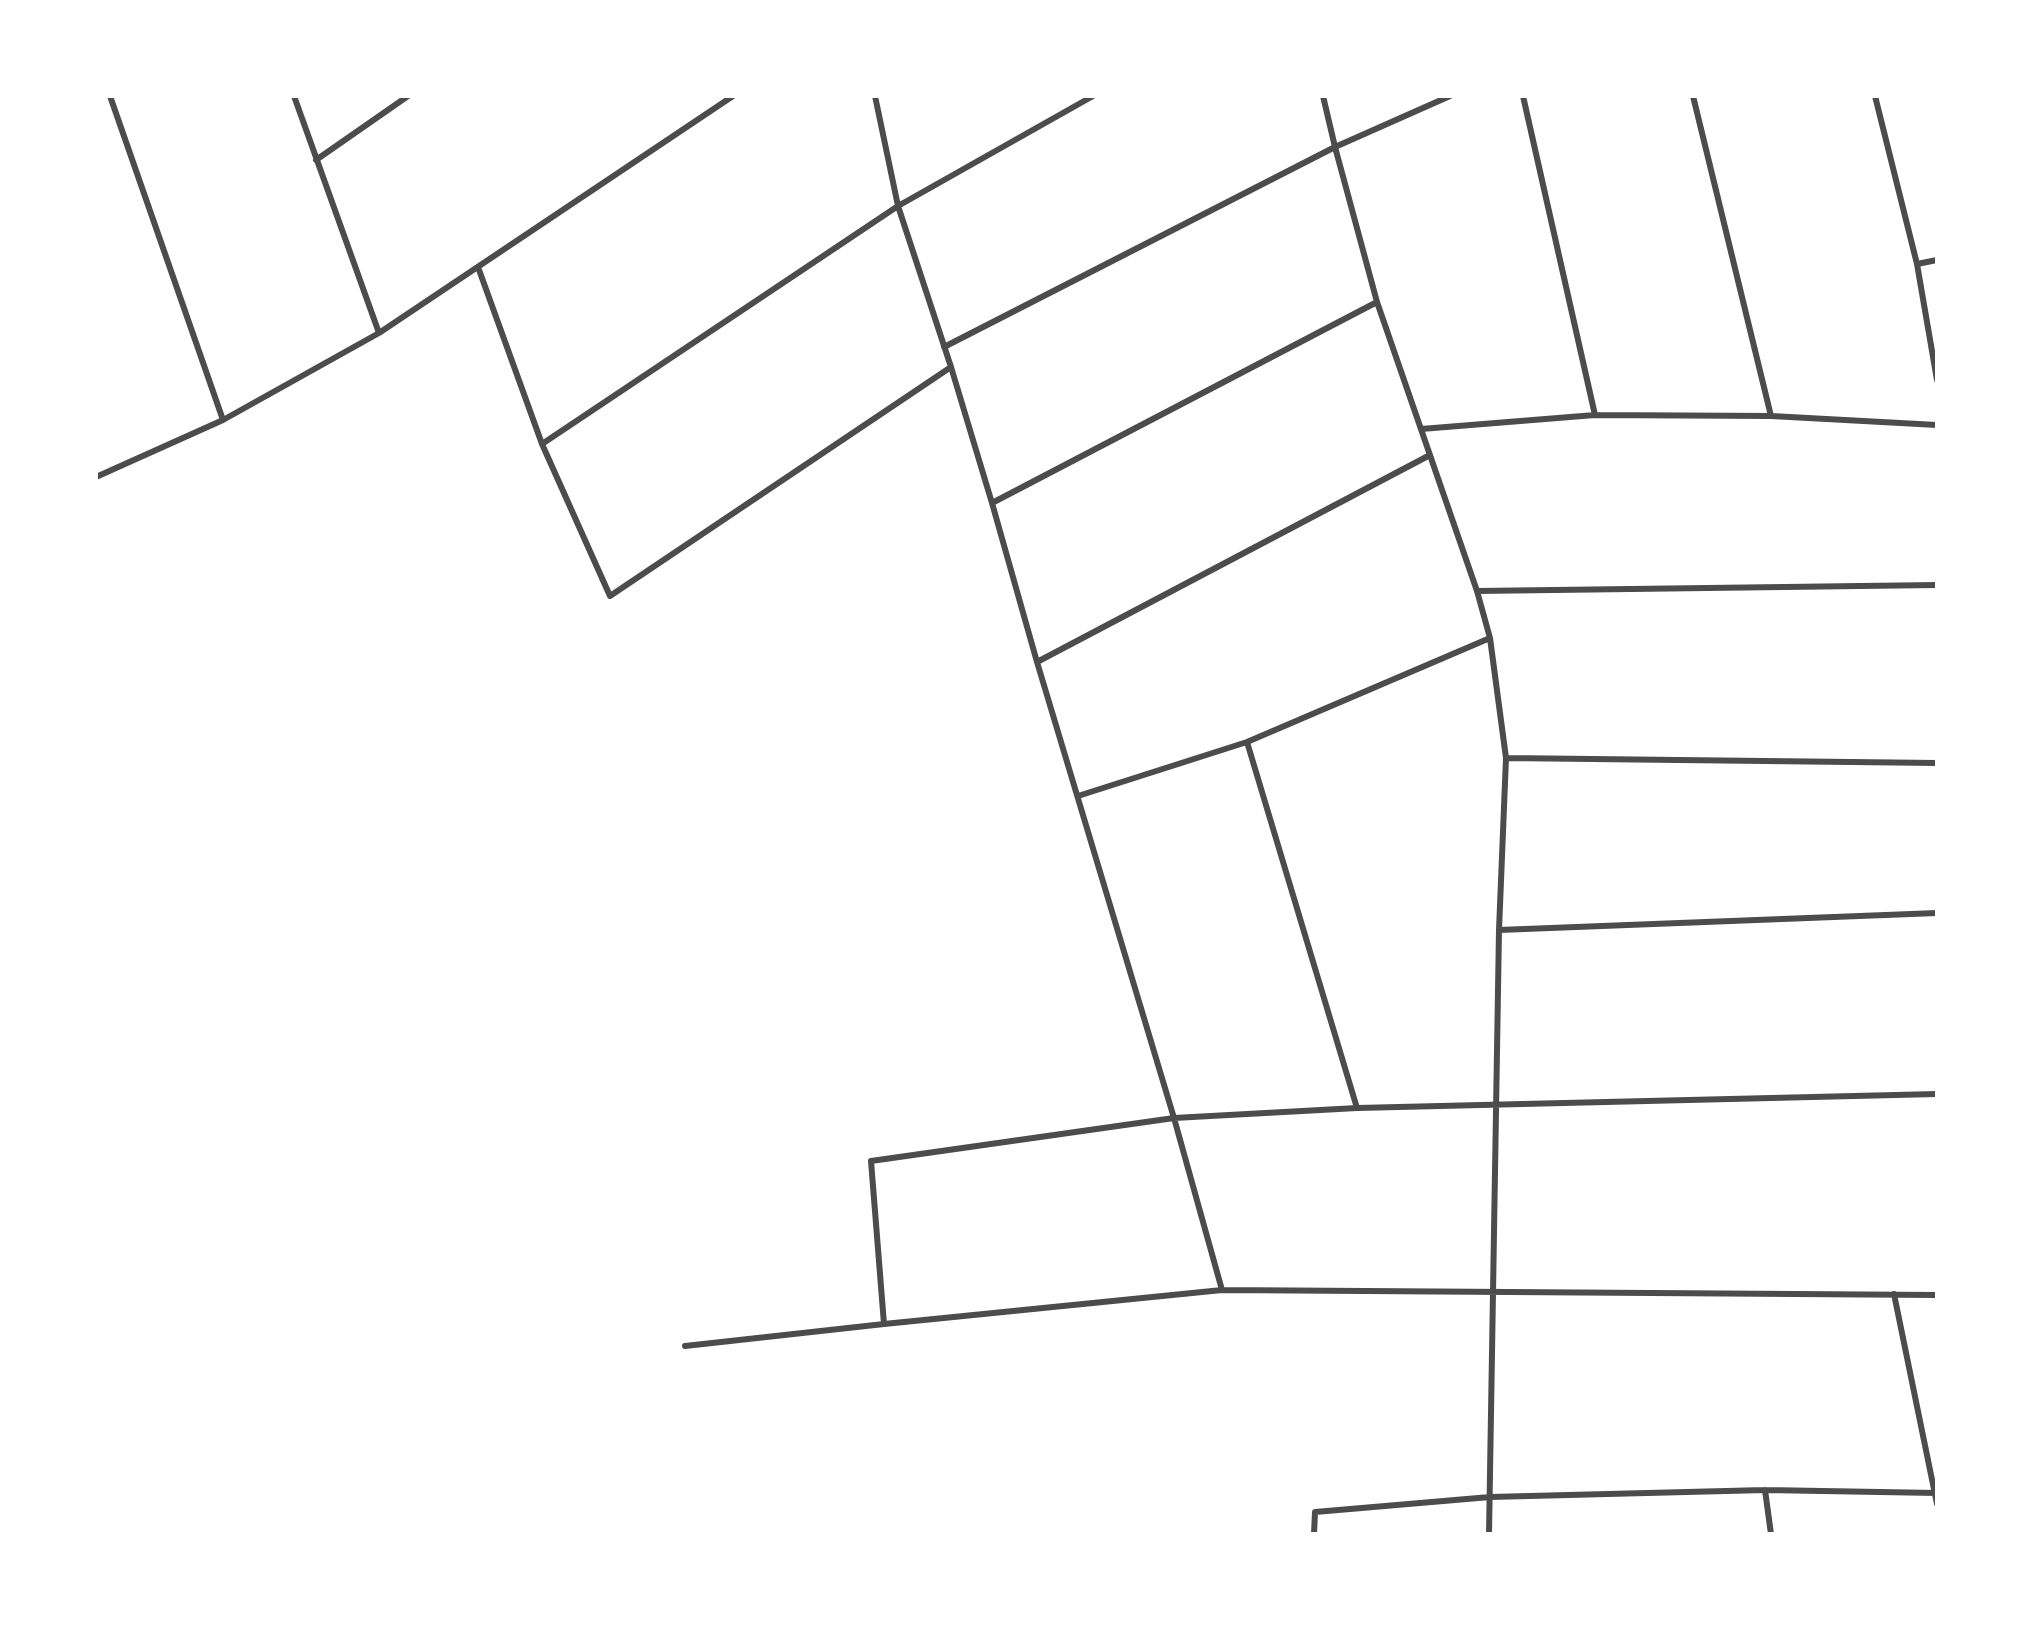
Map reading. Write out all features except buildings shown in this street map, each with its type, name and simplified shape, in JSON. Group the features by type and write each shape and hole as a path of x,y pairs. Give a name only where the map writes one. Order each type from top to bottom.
{"street":[{"path":"110,96 223,420"},
{"path":"294,96 380,333"},
{"path":"316,160 408,96"},
{"path":"96,477 223,420 380,333 733,96"},
{"path":"875,96 898,206 951,367 992,503 1037,662 1174,1118 1222,1290"},
{"path":"543,444 898,206 1093,96"},
{"path":"1323,96 1377,302 1477,591 1490,638 1506,758 1499,930 1489,1534"},
{"path":"944,347 1335,147 1450,96"},
{"path":"1523,96 1595,416"},
{"path":"1693,96 1771,416"},
{"path":"1875,96 1917,264 1937,380"},
{"path":"1917,264 1937,260"},
{"path":"478,267 543,444 610,596 951,367"},
{"path":"992,503 1377,302"},
{"path":"1421,429 1595,416 1771,416 1937,425"},
{"path":"1037,662 1430,455"},
{"path":"1477,591 1937,585"},
{"path":"1078,796 1247,742 1490,638"},
{"path":"1247,742 1357,1108"},
{"path":"1506,758 1937,763"},
{"path":"1499,930 1937,913"},
{"path":"884,1324 871,1161 1174,1118 1357,1108 1937,1094"},
{"path":"685,1346 1222,1290 1937,1294"},
{"path":"1893,1294 1937,1504"},
{"path":"1314,1534 1314,1512 1490,1497 1765,1490 1936,1493"},
{"path":"1765,1490 1771,1534"}]}
